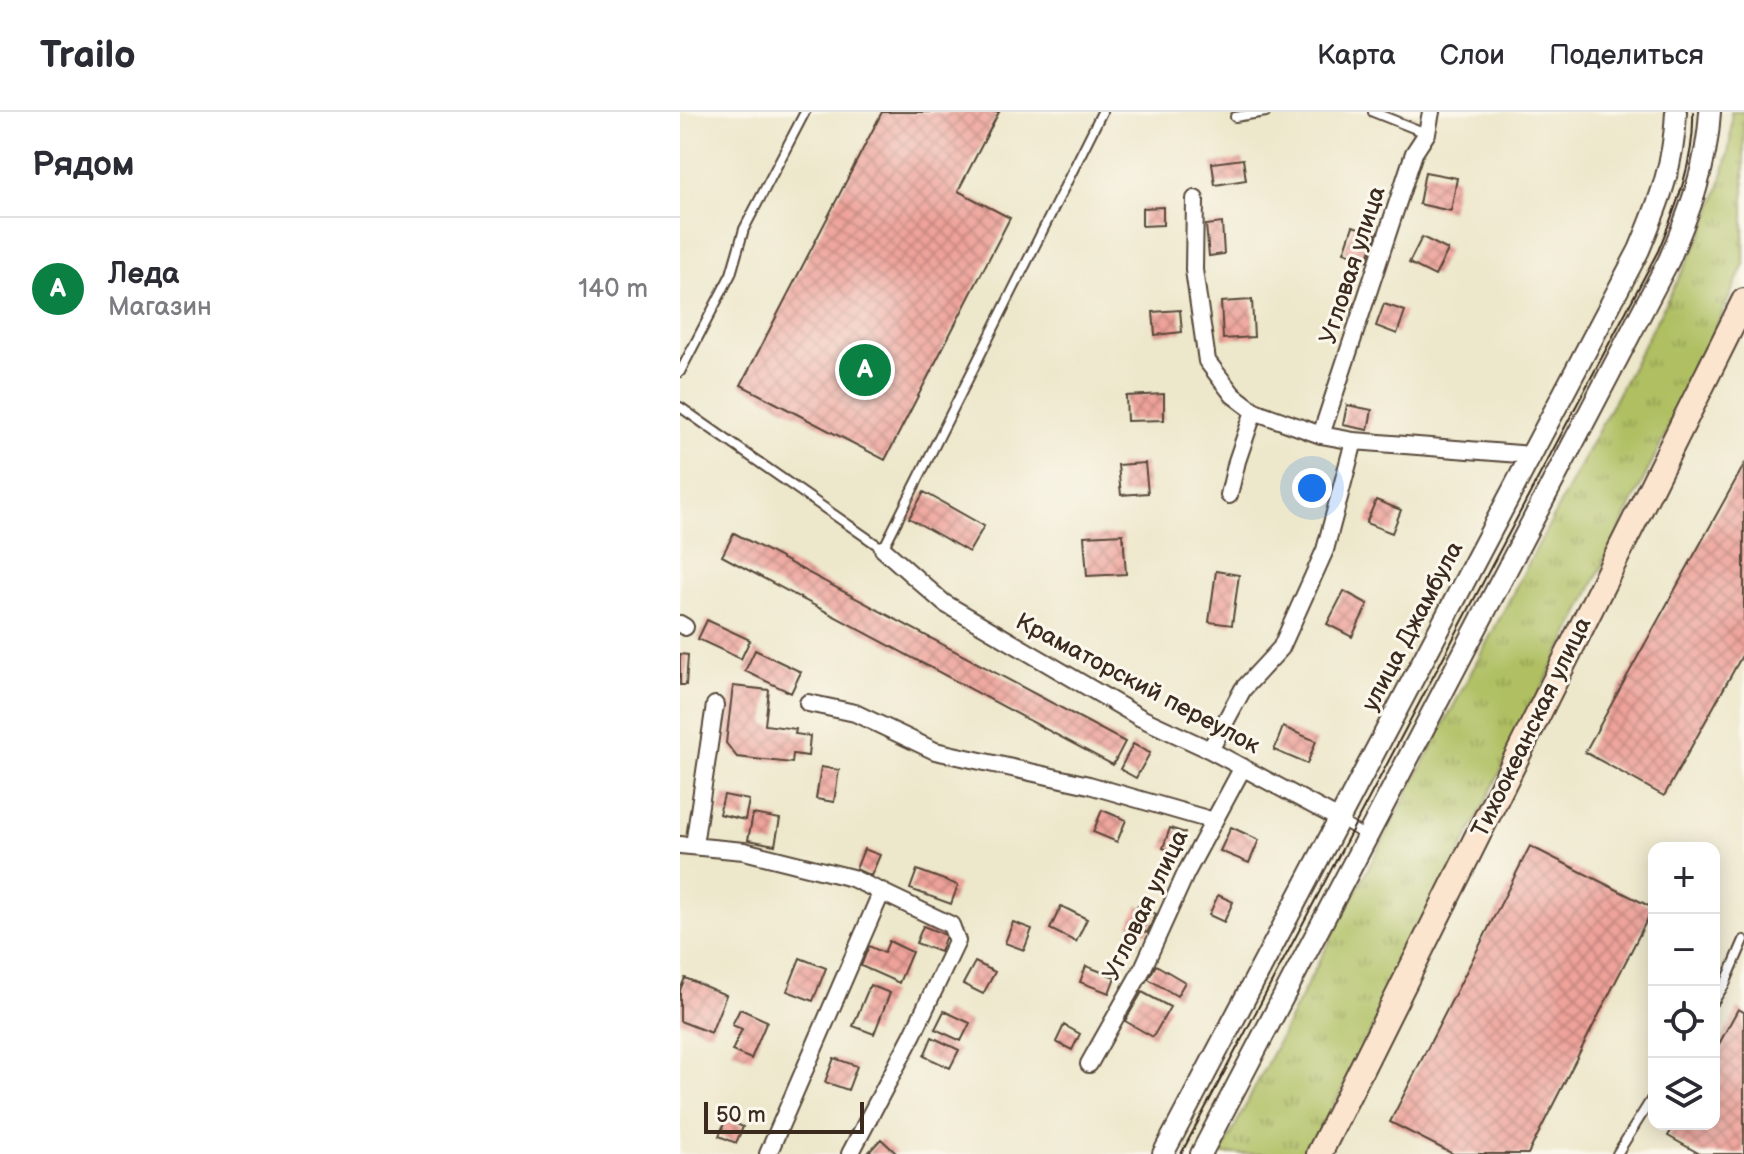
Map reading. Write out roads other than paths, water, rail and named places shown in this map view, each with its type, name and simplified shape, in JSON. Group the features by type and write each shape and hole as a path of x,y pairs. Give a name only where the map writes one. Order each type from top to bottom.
{"main road":[{"name":"Тихоокеанская улица","path":"1319,1154 1744,301"}],"street":[{"name":"Угловая улица","path":"1321,435 1414,153 1427,133 1431,112"},
{"name":"улица Джамбула","path":"1163,1154 1639,250 1659,202 1675,146 1676,112"},
{"path":"1201,1154 1669,260 1703,172 1710,112"},
{"path":"1195,199 1194,270 1207,361 1233,395 1254,411 1321,435 1354,441 1532,455"},
{"path":"1229,495 1254,411"},
{"path":"1210,750 1243,689 1281,648 1325,550 1354,441"},
{"name":"Краматорский переулок","path":"883,549 944,603 1141,718 1210,750 1339,819"},
{"path":"808,703 855,713 935,751 1089,785 1214,821"},
{"path":"715,705 687,845 744,851 852,878 951,925 957,941 913,1034 850,1154"},
{"name":"Угловая улица","path":"1089,1064 1143,968 1186,873 1243,767"},
{"path":"768,1154 882,891"}],"lane":[{"path":"680,372 731,274 744,229 805,112"},
{"path":"680,407 883,549 1102,112"},
{"path":"1235,117 1266,112"},
{"path":"1373,112 1427,133"},
{"path":"1339,819 1368,837"},
{"path":"1720,992 1744,940"},
{"path":"1617,1154 1648,1105"}],"tram line":[{"path":"1181,1154 1658,251 1678,201 1688,165 1693,112"}],"place":[{"name":"Леда","path":"865,370"}]}
